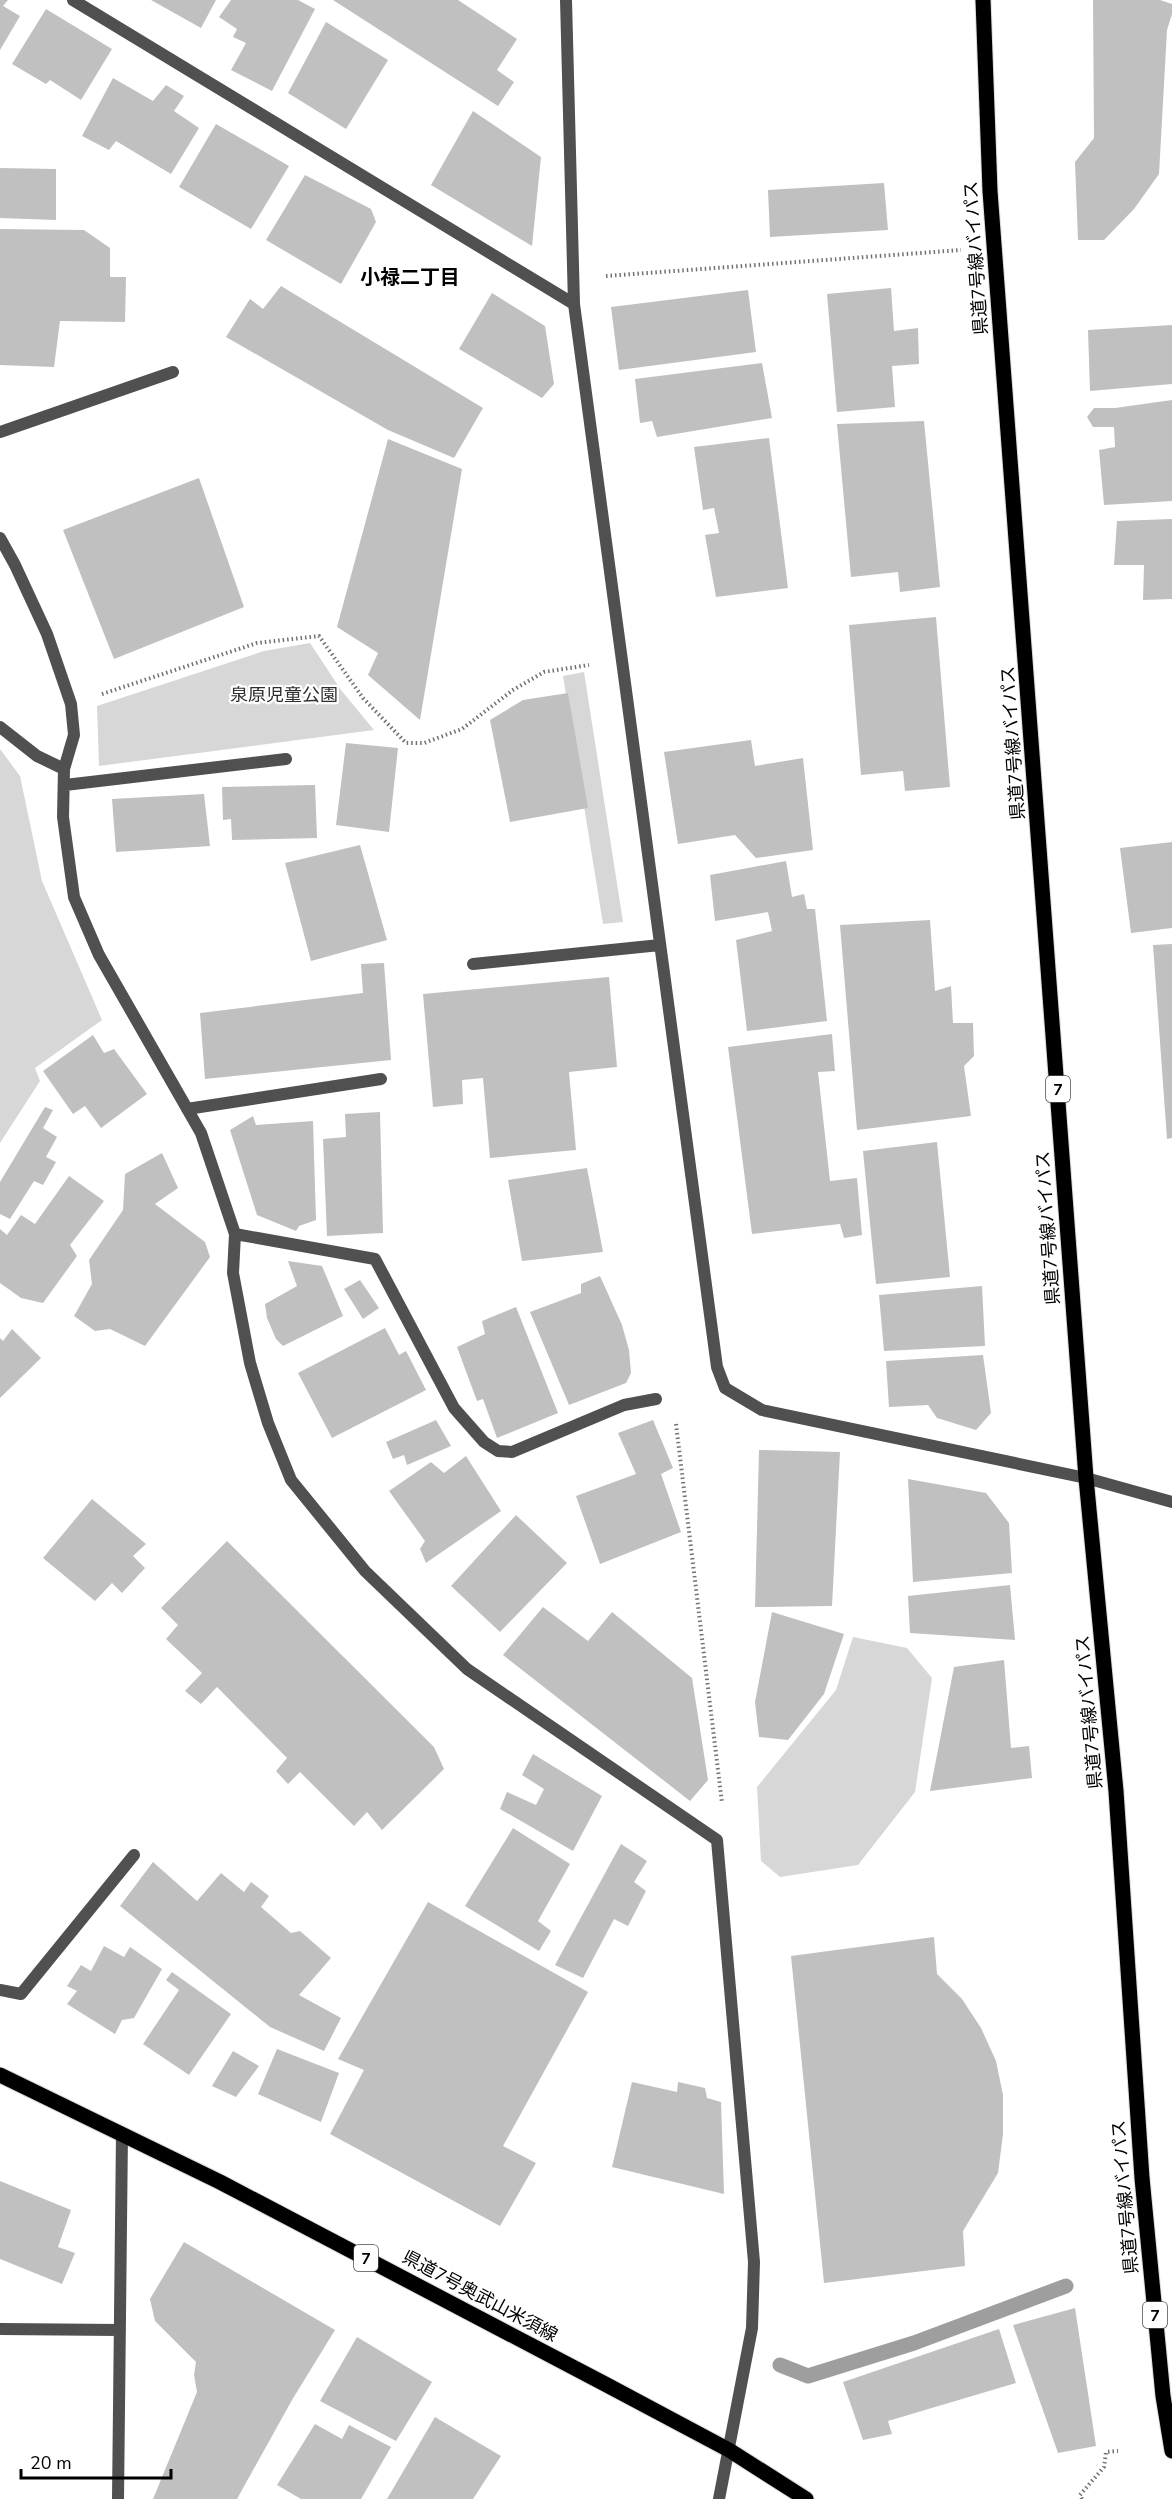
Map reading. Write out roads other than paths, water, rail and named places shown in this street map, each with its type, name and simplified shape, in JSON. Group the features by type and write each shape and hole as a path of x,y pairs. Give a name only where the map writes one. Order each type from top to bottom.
{"main road":[{"name":"県道7号線バイパス","path":"983,0 986,127 994,248 1086,1478 1116,1791 1142,2178 1168,2395 1172,2451"},
{"name":"県道7号奥武山米須線","path":"0,2075 220,2182 729,2450 804,2498"}],"street":[{"path":"72,0 574,304"},
{"path":"566,0 574,304 717,1367 725,1388 762,1410 1086,1478 1172,1502"},
{"path":"0,432 173,372"},
{"path":"0,538 46,633 71,704 74,735 64,769 63,817 74,897 99,955 201,1133 235,1234 233,1273 250,1363 268,1423 291,1480 365,1571 466,1669 717,1840 754,2262 752,2328 719,2499"},
{"path":"0,727 37,756 64,769"},
{"path":"64,785 285,759"},
{"path":"473,964 660,945"},
{"path":"188,1109 381,1079"},
{"path":"235,1234 375,1259 454,1408 484,1442 498,1451 512,1452 624,1405 656,1399"},
{"path":"0,1990 21,1994 134,1855"},
{"path":"118,2499 119,2190 122,2133"},
{"path":"0,2329 120,2330"}],"waterway":[{"path":"780,2365 808,2376 914,2343 1066,2286"}],"district":[{"name":"小禄二丁目","path":"410,277"}],"park label":[{"name":"泉原児童公園","path":"284,695"}]}
